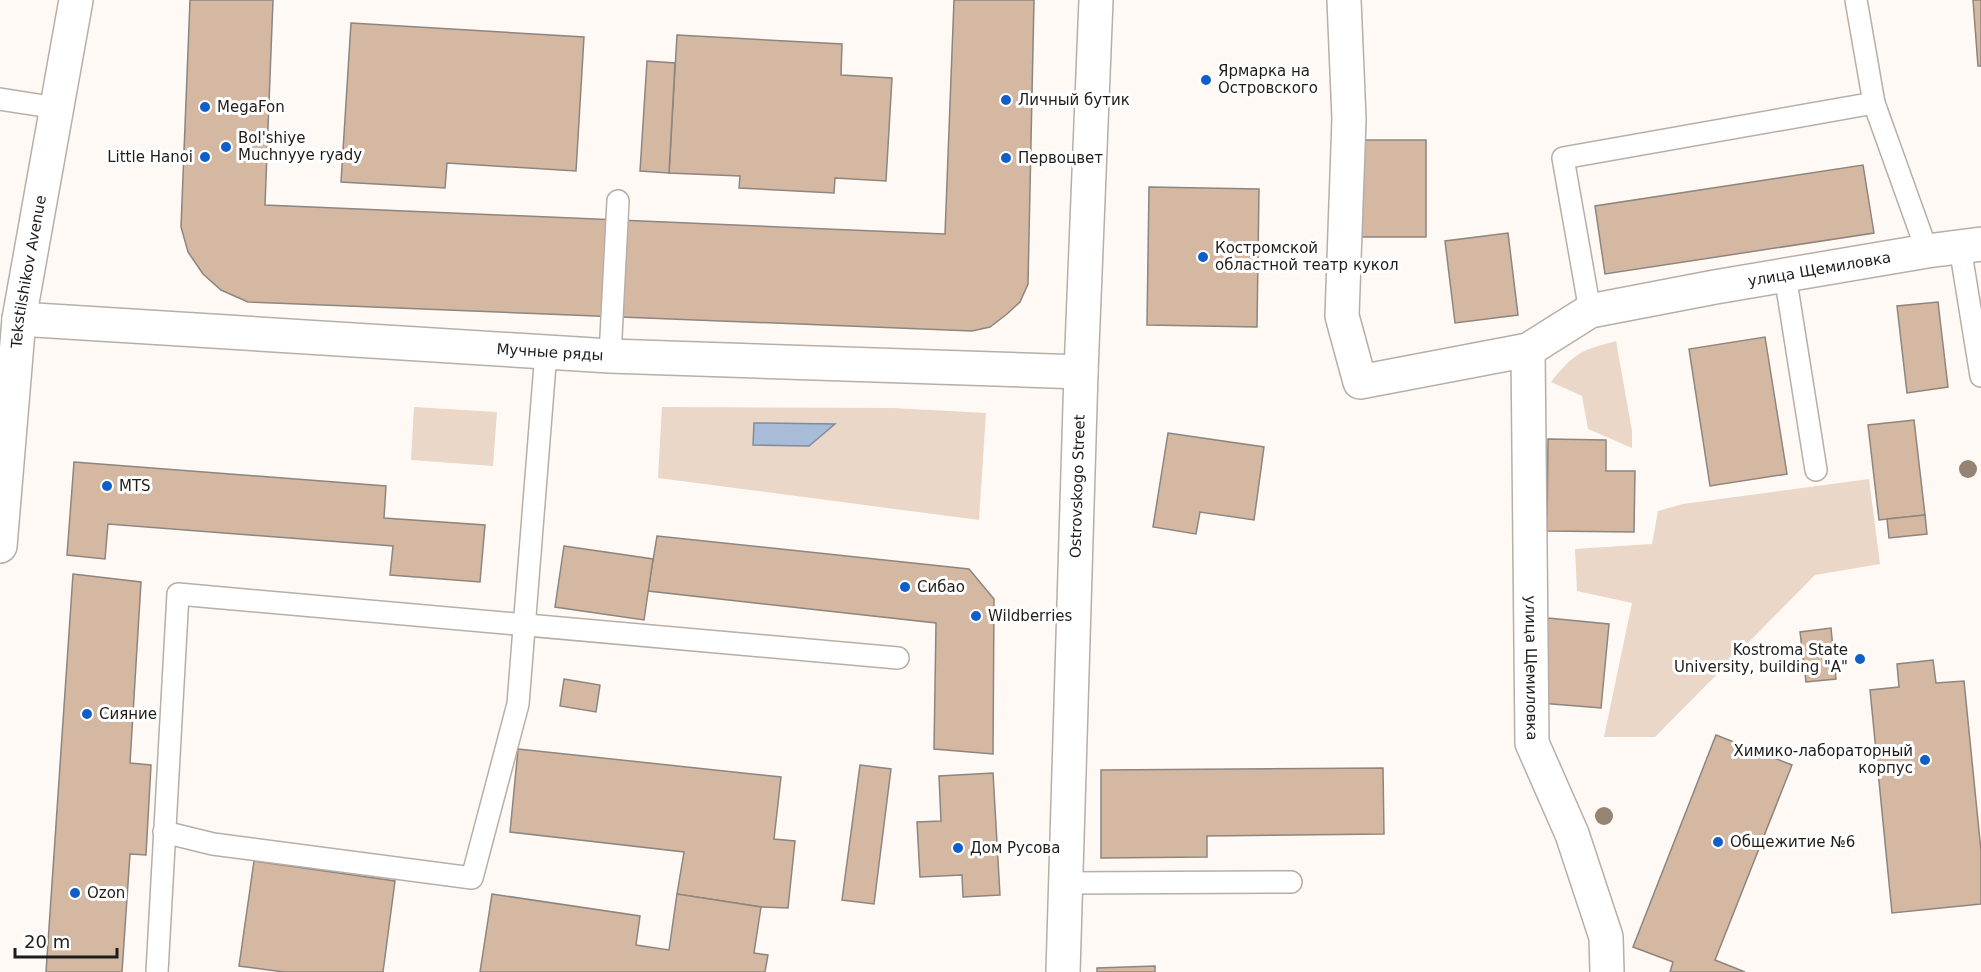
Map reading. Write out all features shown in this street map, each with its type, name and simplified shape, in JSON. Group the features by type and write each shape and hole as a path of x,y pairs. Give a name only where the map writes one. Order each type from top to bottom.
{"street":[{"name":"Tekstilshikov Avenue","path":"0,546 19,319 76,0"},
{"name":"Ostrovskogo Street","path":"1064,972 1096,0"},
{"name":"улица Щемиловка","path":"1344,0 1349,119 1342,316 1360,382 1528,350 1590,311 1785,275 1970,245"},
{"name":"Мучные ряды","path":"19,319 610,356 1082,372"},
{"name":"улица Щемиловка","path":"1528,350 1533,742 1572,834 1606,937 1607,972"}],"lane":[{"path":"1856,0 1874,103 1927,251"},
{"path":"0,99 57,108"},
{"path":"1590,311 1563,158 1874,103"},
{"path":"610,356 618,201"},
{"path":"1970,245 1981,376"},
{"path":"1785,275 1816,470"},
{"path":"164,832 213,844 472,878 518,704 546,352"},
{"path":"157,972 178,594 898,658"},
{"path":"1066,883 1291,882"}],"shaded area":[{"path":"1616,341 1632,431 1632,448 1588,429 1582,396 1551,382 1579,354"},
{"path":"414,407 497,412 493,466 411,460"},
{"path":"662,407 893,408 986,413 979,520 658,478"},
{"path":"1869,479 1880,564 1815,575 1655,737 1604,737 1632,603 1577,591 1575,549 1652,544 1658,511 1683,504"}],"water":[{"path":"754,423 835,424 809,446 753,445"}],"building":[{"name":"Bol'shiye Muchnyye ryady","path":"190,0 273,0 265,205 945,234 954,0 1034,0 1028,284 1020,302 1007,314 990,327 972,331 248,302 221,290 203,274 188,252 181,227"},
{"path":"1973,0 1981,0 1981,66 1978,66"},
{"path":"351,23 584,37 576,171 447,163 445,188 341,182"},
{"path":"677,35 842,44 841,75 892,78 886,181 835,178 834,193 739,188 740,176 669,173"},
{"path":"647,61 675,63 669,173 640,171"},
{"path":"1361,140 1426,140 1426,237 1361,237"},
{"path":"1863,165 1874,233 1605,274 1595,206"},
{"name":"Костромской областной театр кукол","path":"1149,187 1259,189 1257,327 1147,325"},
{"path":"1508,233 1518,315 1455,323 1445,241"},
{"path":"1938,302 1948,387 1907,393 1897,306"},
{"path":"1765,337 1787,474 1710,486 1689,349"},
{"path":"1914,420 1925,515 1879,520 1868,425"},
{"path":"1168,433 1264,447 1254,520 1200,512 1196,534 1153,527"},
{"path":"1548,439 1606,440 1606,471 1635,471 1634,532 1547,531"},
{"path":"74,462 386,486 384,518 485,525 480,582 390,575 393,546 108,524 105,559 67,555"},
{"path":"1925,515 1927,534 1889,538 1887,519"},
{"path":"657,536 969,569 994,599 993,754 934,749 936,623 648,591"},
{"path":"564,546 653,559 644,620 555,607"},
{"path":"73,574 141,582 130,763 151,765 146,855 130,854 122,972 46,972"},
{"path":"1548,618 1609,624 1601,708 1540,703"},
{"path":"1831,628 1836,679 1806,682 1800,632"},
{"name":"Химико-лабораторный корпус","path":"1933,660 1936,683 1964,681 1981,851 1981,904 1892,913 1870,690 1899,687 1897,664"},
{"path":"564,679 600,685 596,712 560,706"},
{"name":"Общежитие №6","path":"1716,735 1792,765 1715,960 1745,972 1670,972 1673,962 1633,947"},
{"path":"518,749 781,777 774,839 795,841 788,908 761,907 677,894 684,852 510,832"},
{"path":"860,765 891,769 874,904 842,900"},
{"path":"1383,768 1384,834 1207,836 1207,857 1101,858 1101,770"},
{"name":"Дом Русова","path":"993,773 1000,895 963,897 962,875 920,877 917,822 941,821 939,776"},
{"path":"254,861 395,881 383,972 284,972 239,966"},
{"path":"492,894 640,916 636,945 669,950 677,894 761,907 754,953 768,955 765,972 480,972"},
{"path":"1155,966 1155,972 1097,972 1097,968"}],"place":[{"name":"Ярмарка на Островского","path":"1206,80"},
{"name":"Личный бутик","path":"1006,100"},
{"name":"MegaFon","path":"205,107"},
{"name":"Bol'shiye Muchnyye ryady","path":"226,147"},
{"name":"Little Hanoi","path":"205,157"},
{"name":"Первоцвет","path":"1006,158"},
{"name":"Костромской областной театр кукол","path":"1203,257"},
{"name":"MTS","path":"107,486"},
{"name":"Сибао","path":"905,587"},
{"name":"Wildberries","path":"976,616"},
{"name":"Kostroma State University, building \"A\"","path":"1860,659"},
{"name":"Сияние","path":"87,714"},
{"name":"Химико-лабораторный корпус","path":"1925,760"},
{"name":"Общежитие №6","path":"1718,842"},
{"name":"Дом Русова","path":"958,848"},
{"name":"Ozon","path":"75,893"}]}
